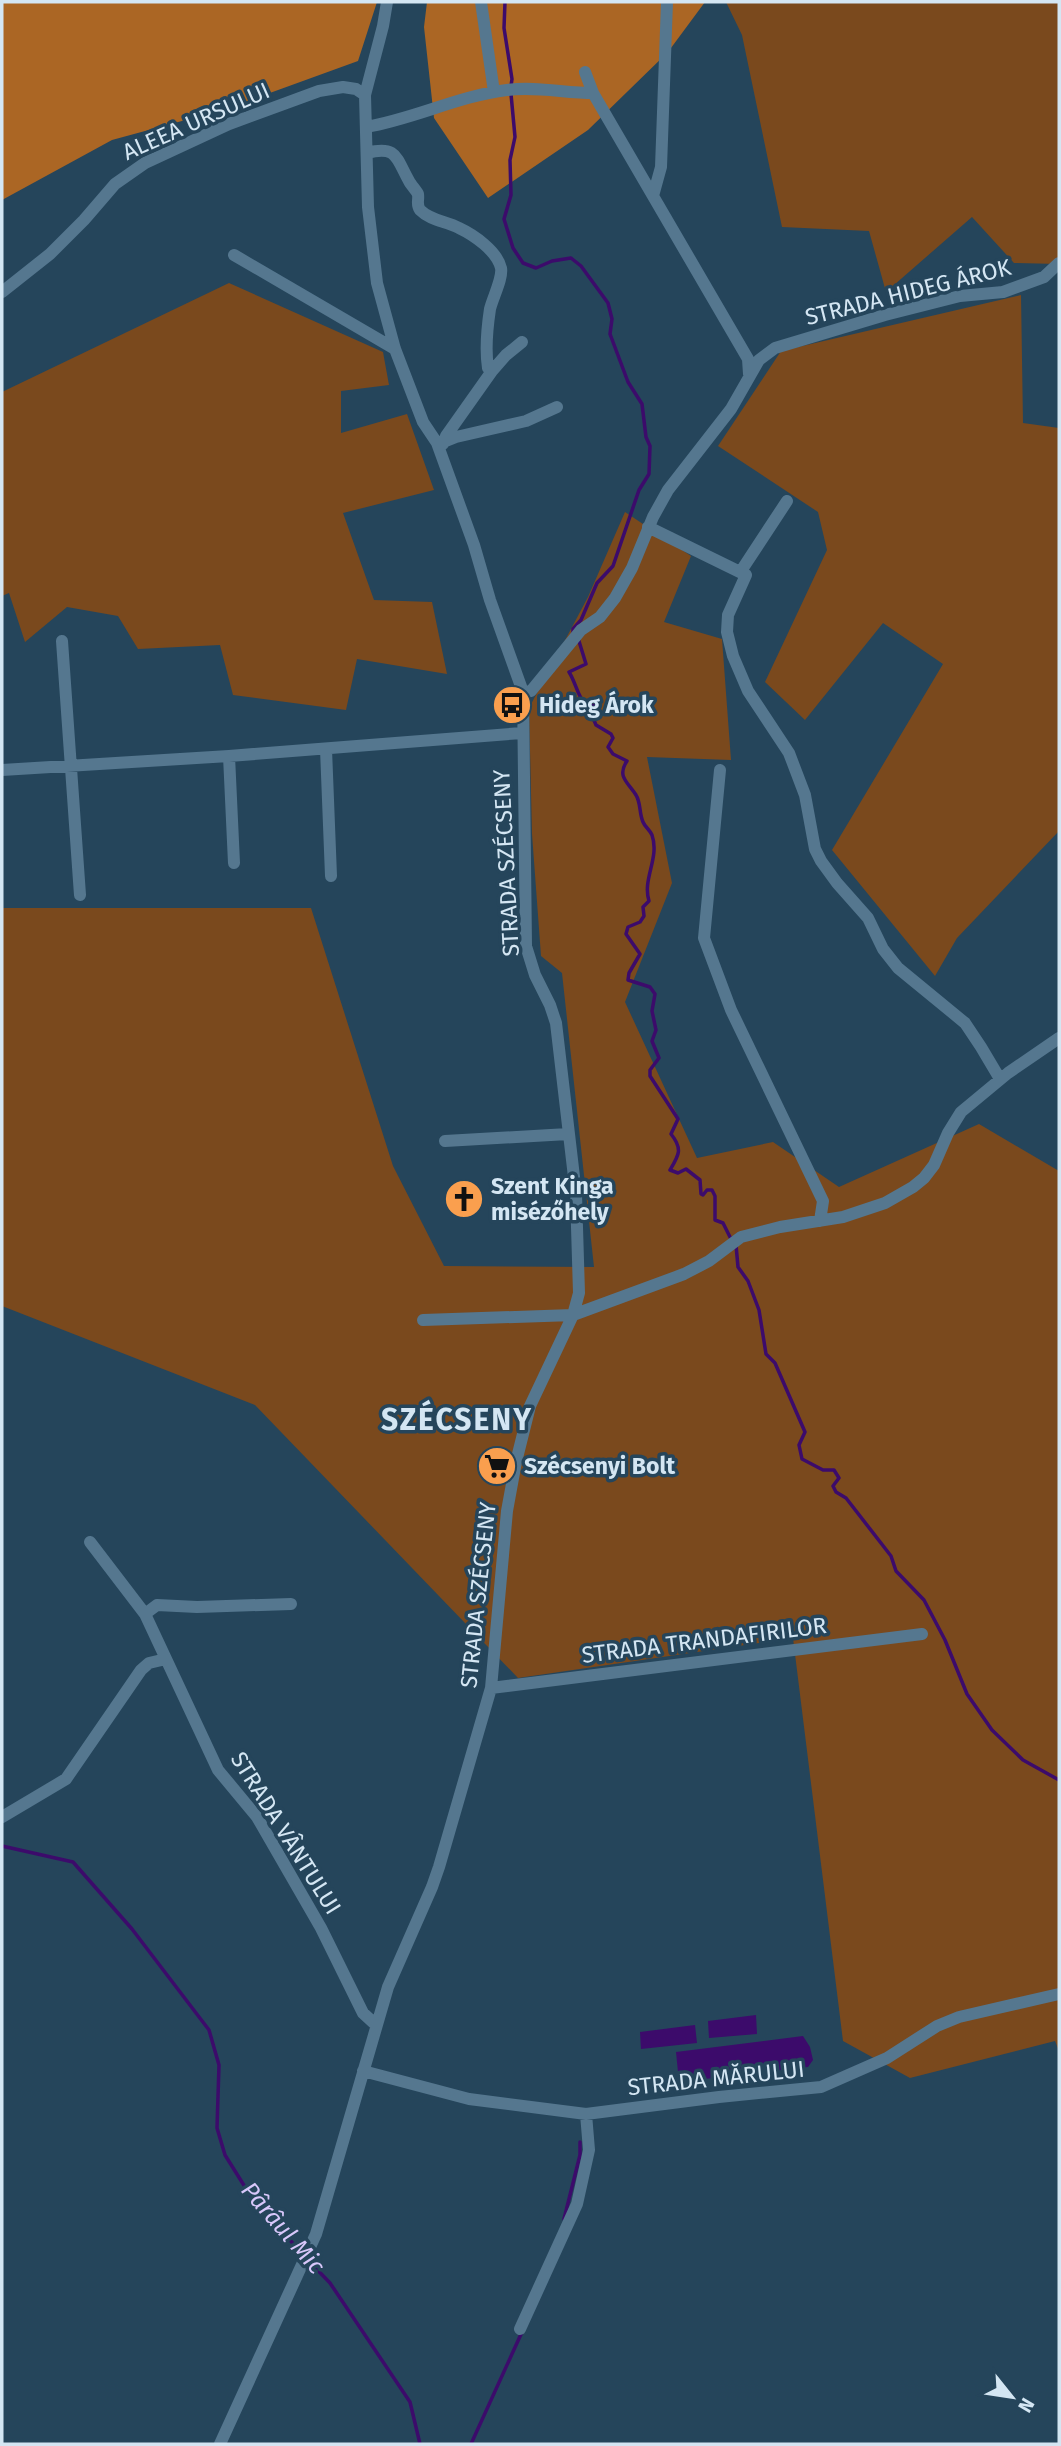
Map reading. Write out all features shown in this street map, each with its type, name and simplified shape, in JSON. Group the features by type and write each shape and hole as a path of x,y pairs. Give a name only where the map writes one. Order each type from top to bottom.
{"street":[{"name":"STRADA SZÉCSENY","path":"220,2444 316,2234 388,1987 432,1887 491,1688 507,1511 516,1462 530,1406 573,1315 579,1281 576,1194 556,1023 535,975 526,946 523,692 490,600 440,443 423,422 395,349 376,273 368,207 365,95 387,2"},
{"path":"481,2 494,92"},
{"path":"653,196 661,167 667,2"},
{"path":"585,72 593,93 743,350 750,365 749,374"},
{"name":"ALEEA URSULUI","path":"2,292 50,254 115,184 145,163 229,124 319,91 343,87 356,89 365,95"},
{"path":"366,127 413,117 448,104 511,89 593,93"},
{"path":"367,153 382,149 391,152 399,160 418,194 421,210 436,220 459,228 484,245 499,260 502,275 492,303 487,336 488,368 492,371"},
{"path":"234,256 395,349"},
{"name":"STRADA HIDEG ÁROK","path":"523,692 531,691 576,636 600,617 615,598 632,568 648,527 668,489 731,408 759,360 775,348 960,296 1003,292 1044,276 1059,263"},
{"path":"440,443 492,371 522,342"},
{"path":"440,443 526,421 557,407"},
{"path":"741,571 788,500"},
{"path":"648,527 746,575 729,615 727,632 733,656 748,691 789,753 805,795 815,849 821,861 868,918 883,948 898,968 965,1023 1000,1079"},
{"path":"62,641 80,895"},
{"path":"2,770 229,756 522,733"},
{"path":"326,749 331,876"},
{"path":"229,756 234,863"},
{"path":"720,770 704,938 731,1010 823,1201 820,1220"},
{"path":"423,1320 573,1315 684,1274 709,1261 733,1241 761,1231 843,1217 885,1203 914,1188 934,1165 961,1112 1000,1079 1059,1038"},
{"path":"445,1141 568,1134"},
{"name":"STRADA VÂNTULUI","path":"90,1542 145,1614 218,1770 257,1817 321,1928 363,2013 376,2025"},
{"path":"145,1614 157,1605 197,1607 291,1604"},
{"name":"STRADA TRANDAFIRILOR","path":"491,1688 922,1634"},
{"path":"2,1817 66,1779 141,1670 149,1663 166,1659"},
{"name":"STRADA MĂRULUI","path":"363,2071 468,2099 586,2114 719,2096 821,2087 887,2058 937,2026 982,2011 1059,1994"},
{"path":"520,2329 577,2204 589,2150 586,2114"}],"shaded area":[{"path":"2,2 377,2 358,61 226,109 112,140 2,200"},
{"path":"427,2 705,2 668,52 588,130 488,198 434,118 424,27"},
{"path":"726,2 1059,2 1059,264 1014,263 972,217 886,292 869,231 782,227 742,35"},
{"path":"229,283 383,352 389,385 341,391 341,433 407,414 434,490 343,513 374,600 432,602 447,674 357,659 346,710 233,695 220,645 138,649 118,616 67,607 25,642 9,593 2,596 2,392"},
{"path":"1021,295 1023,423 1059,428 1059,831 957,938 935,976 832,850 943,664 883,623 805,720 765,682 827,550 818,512 718,446 781,351"},
{"path":"625,512 691,556 664,622 722,639 731,760 647,757 672,883 625,1002 697,1158 773,1142 839,1187 979,1124 1059,1171 1059,2051 1055,2041 910,2078 843,2041 793,1638 518,1678 255,1405 2,1306 2,908 311,908 393,1166 444,1266 594,1267 562,973 541,956 532,834 529,708 588,597"},
{"path":"756,2015 757,2034 709,2038 708,2021"},
{"path":"695,2025 697,2043 641,2049 640,2032"},
{"path":"803,2036 810,2047 813,2060 808,2067 679,2082 676,2052"}],"waterway":[{"path":"505,2 504,28 511,86"},
{"path":"511,94 515,137 510,160 511,195 504,219 513,248 523,263 536,268 552,261 571,258 581,266 608,303 612,319 610,334 628,382 642,404 646,437 650,446 649,474 639,490 613,566 597,583 573,633"},
{"path":"578,638 586,664 569,672 585,704 598,706 600,712 593,718 596,725 611,734 613,738 608,747 613,754 627,761 623,776 638,798 642,819 654,844 647,893 649,901 643,907 644,916 640,922 628,927 626,934 640,954 628,980 650,987 655,994 652,1011 656,1030 652,1041 659,1058 650,1070 650,1076 678,1119 671,1134 678,1152 670,1170 678,1173 686,1169 700,1180 703,1195 707,1190 712,1190 715,1196 715,1220 723,1223 731,1239"},
{"path":"736,1245 738,1267 748,1281 759,1310 766,1354 775,1363 805,1432 799,1445 802,1459 823,1470 834,1470 839,1478 833,1486 836,1492 846,1498 891,1556 896,1571 924,1600 945,1640 967,1694 992,1730 1023,1760 1059,1780"},
{"name":"Pârâul Mic","path":"2,1846 73,1862 132,1929 209,2030 219,2065 217,2128 225,2155 255,2203 303,2254"},
{"path":"564,2219 580,2155 580,2142"},
{"name":"Pârâul Mic","path":"308,2260 330,2283 410,2402 420,2444"},
{"path":"471,2444 522,2332"}],"place":[{"name":"Hideg Árok","path":"512,705"},
{"name":"Szent Kinga misézőhely","path":"464,1199"},
{"name":"Szécsenyi Bolt","path":"497,1466"}],"district":[{"name":"SZÉCSENY","path":"457,1420"}]}
